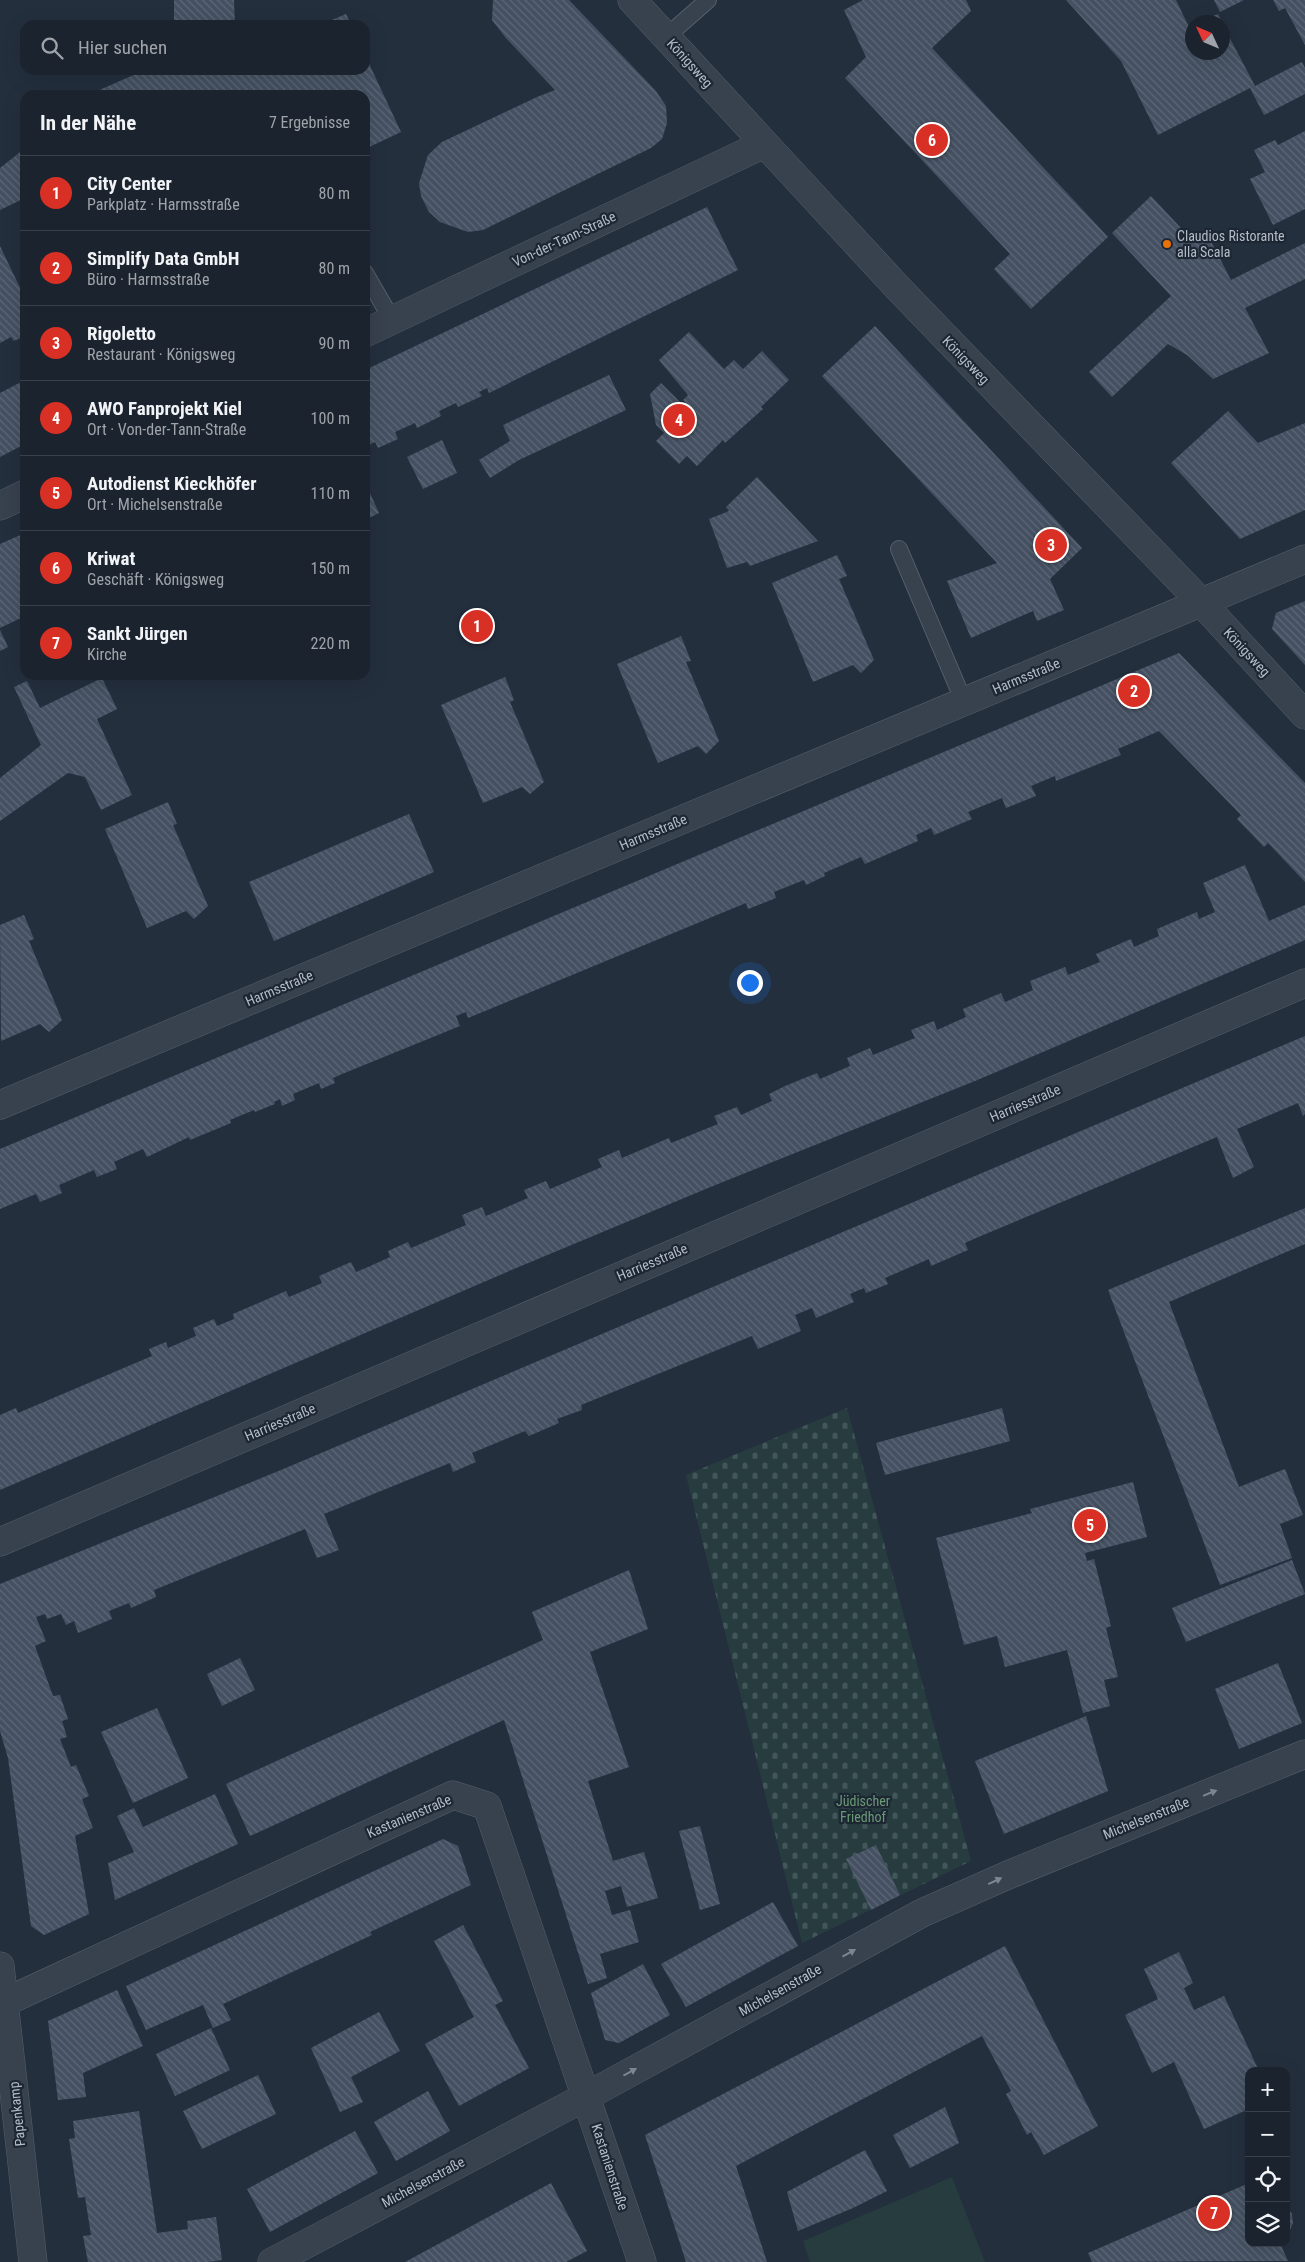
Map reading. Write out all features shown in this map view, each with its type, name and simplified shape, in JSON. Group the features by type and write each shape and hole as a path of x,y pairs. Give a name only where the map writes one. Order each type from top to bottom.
{"street":[{"name":"Königsweg","path":"632,0 918,309 1201,602 1305,715"},
{"name":"Von-der-Tann-Straße","path":"370,331 764,144"},
{"path":"0,506 20,496"},
{"name":"Harmsstraße","path":"0,1105 1305,559"},
{"name":"Harriesstraße","path":"0,1542 1305,983"},
{"name":"Michelsenstraße","path":"272,2262 587,2096 922,1914 1008,1875 1305,1754"},
{"name":"Kastanienstraße","path":"5,2002 452,1795 487,1806 642,2262"},
{"name":"Papenkamp","path":"0,1966 33,2262"}],"lane":[{"path":"666,37 708,0"},
{"path":"370,281 392,320"},
{"path":"899,549 964,702"}],"green space":[{"name":"Jüdischer Friedhof","path":"847,1408 971,1861 802,1943 686,1475"},
{"path":"952,2177 985,2262 810,2262 803,2241"}],"building":[{"path":"174,0 234,0 235,20 174,20"},
{"path":"493,0 569,0 656,91 666,106 667,123 662,139 651,148 483,230 468,232 440,222 429,212 421,196 419,183 428,155 442,142 555,90 505,37 492,20"},
{"path":"863,0 966,0 971,11 932,48 1108,237 1031,309 994,269 1010,254 845,78 866,57 844,10"},
{"path":"1066,0 1176,0 1185,19 1185,60 1230,60 1230,38 1255,86 1302,62 1305,68 1305,94 1264,115 1250,88 1158,135 1121,61"},
{"path":"1214,0 1244,0 1220,12"},
{"path":"1273,0 1305,0 1305,45 1285,8 1279,11"},
{"path":"346,14 349,20 332,20"},
{"path":"370,66 401,132 370,147 370,90 99,90 134,75 370,75"},
{"path":"1305,131 1305,209 1273,225 1250,179 1265,172 1254,150 1275,140 1278,145"},
{"path":"20,151 20,200 0,210 0,168"},
{"path":"1151,196 1193,241 1205,230 1231,280 1305,243 1305,279 1245,308 1269,353 1213,379 1187,355 1168,344 1112,397 1089,372 1171,296 1112,233"},
{"path":"707,207 738,270 489,393 487,388 479,392 482,396 458,407 456,403 439,411 441,416 417,428 415,423 395,432 398,439 378,448 375,442 370,444 370,368"},
{"path":"0,246 20,288 20,338 14,341 11,337 0,343"},
{"path":"875,326 1082,548 1050,579 1064,610 1037,621 1033,611 971,638 947,581 997,563 822,376"},
{"path":"689,332 724,369 734,360 743,369 762,351 789,380 761,407 763,409 725,443 723,440 697,466 687,456 679,464 656,441 664,433 656,425 650,394 661,383 692,414 694,412 683,400 688,395 659,360"},
{"path":"609,375 626,410 519,460 490,478 479,460 510,441 503,425"},
{"path":"20,383 20,447 0,457 0,393"},
{"path":"1228,411 1258,443 1305,423 1305,510 1240,539 1171,463"},
{"path":"442,440 457,473 423,489 407,457"},
{"path":"757,477 818,541 750,566 747,562 727,568 709,519 729,511 726,507"},
{"path":"370,493 379,513 370,518"},
{"path":"20,535 20,618 0,628 0,544"},
{"path":"837,555 847,576 839,579 874,660 861,673 853,665 813,682 772,583"},
{"path":"1305,601 1305,665 1272,629 1276,613"},
{"path":"0,630 8,647 0,651"},
{"path":"681,636 691,661 686,662 719,741 706,754 698,746 658,763 617,664"},
{"path":"1179,653 1305,783 1305,882 1268,843 1264,847 1237,819 1241,815 1159,731 1118,749 1121,755 1056,781 1055,776 1031,786 1036,796 1006,808 1002,798 968,812 972,819 934,835 931,828 916,835 918,841 865,864 861,857 824,873 825,876 806,885 804,880 774,892 776,898 748,909 746,903 468,1018 466,1012 456,1016 460,1026 333,1078 335,1083 321,1089 319,1083 293,1094 295,1100 282,1106 280,1099 274,1102 275,1104 255,1112 254,1110 230,1120 231,1123 190,1140 189,1137 147,1157 143,1149 114,1162 117,1169 97,1177 94,1170 59,1185 62,1193 40,1202 36,1194 0,1209 0,1149"},
{"path":"505,677 514,700 510,702 544,782 530,794 522,787 483,803 441,705"},
{"path":"98,680 103,680 117,709 97,719 132,795 101,810 85,777 68,773 0,821 0,778 41,745 14,687 27,681 40,708"},
{"path":"168,802 177,824 173,825 208,906 194,919 186,911 147,928 105,829"},
{"path":"409,814 434,872 274,941 249,882"},
{"path":"1245,865 1269,921 1305,905 1305,940 975,1081 713,1186 521,1266 0,1490 0,1415 16,1408 18,1413 152,1356 149,1349 166,1342 168,1348 196,1336 193,1328 214,1319 217,1326 234,1319 233,1314 286,1291 289,1297 322,1283 319,1276 351,1262 356,1272 390,1257 388,1251 408,1242 411,1248 466,1225 462,1215 482,1207 486,1216 528,1198 524,1190 546,1181 550,1189 602,1167 598,1159 619,1150 622,1158 669,1138 671,1143 718,1124 714,1116 737,1107 741,1115 772,1101 769,1094 785,1086 817,1073 820,1079 850,1066 847,1058 870,1048 873,1055 915,1038 911,1030 934,1021 937,1030 966,1017 963,1009 1001,993 1005,1002 1033,990 1030,981 1065,967 1068,975 1100,962 1096,954 1131,939 1134,947 1159,936 1157,929 1197,912 1199,919 1215,912 1203,883"},
{"path":"24,915 34,939 29,941 62,1020 49,1032 40,1024 1,1041 0,925"},
{"path":"1305,1036 1305,1114 1303,1116 1298,1103 1237,1129 1254,1167 1233,1178 1217,1137 976,1238 965,1243 968,1250 931,1266 929,1259 885,1278 888,1284 866,1293 864,1288 850,1294 854,1302 816,1318 812,1308 795,1315 801,1331 758,1349 752,1336 581,1405 582,1410 557,1419 559,1423 529,1436 525,1431 472,1453 476,1462 453,1472 450,1463 324,1514 339,1550 317,1558 305,1529 154,1590 156,1597 131,1608 129,1603 109,1611 112,1619 78,1633 74,1621 66,1625 61,1614 47,1619 45,1614 36,1617 46,1641 35,1646 53,1696 60,1695 68,1719 62,1721 67,1737 60,1739 71,1767 76,1765 89,1796 82,1799 93,1828 75,1836 89,1914 44,1935 31,1926 8,1758 0,1731 0,1584 281,1470"},
{"path":"1305,1208 1305,1244 1169,1302 1239,1487 1285,1469 1303,1515 1280,1524 1292,1558 1220,1585 1108,1290"},
{"path":"1002,1408 1010,1441 885,1475 876,1443"},
{"path":"1133,1482 1147,1537 1085,1553 1087,1561 1094,1559 1111,1626 1106,1628 1118,1677 1104,1680 1110,1706 1083,1713 1067,1650 1005,1667 997,1636 964,1645 936,1538 1032,1513 1030,1509"},
{"path":"1292,1560 1305,1594 1186,1642 1172,1608"},
{"path":"629,1570 648,1629 590,1652 629,1767 588,1781 613,1861 644,1852 658,1898 627,1907 621,1886 605,1891 612,1915 630,1910 639,1942 600,1954 607,1978 588,1984 504,1720 250,1836 226,1784 543,1640 532,1612"},
{"path":"240,1658 255,1690 222,1706 207,1674"},
{"path":"1278,1663 1302,1723 1239,1749 1215,1689"},
{"path":"157,1708 188,1778 133,1803 101,1732"},
{"path":"1086,1716 1108,1791 1004,1834 975,1761"},
{"path":"215,1794 238,1844 115,1900 108,1863 134,1852 117,1816 134,1808 143,1827"},
{"path":"700,1826 720,1904 700,1910 679,1831"},
{"path":"443,1839 458,1846 471,1885 370,1932 372,1935 223,2004 231,2020 213,2028 203,2005 146,2030 126,1986"},
{"path":"876,1845 900,1895 871,1910 846,1859"},
{"path":"773,1902 798,1946 686,2007 661,1964"},
{"path":"463,1925 503,2001 495,2005 529,2068 459,2106 425,2044 474,2017 434,1941"},
{"path":"1005,1946 1098,2126 1044,2155 1031,2132 1027,2135 1006,2094 1011,2091 982,2036 736,2166 767,2262 686,2262 645,2135"},
{"path":"1179,1952 1193,1983 1184,1988 1194,2010 1224,1996 1257,2067 1245,2067 1245,2111 1204,2129 1174,2062 1152,2073 1125,2015 1158,1999 1144,1969"},
{"path":"643,1964 670,2015 619,2043 605,2040 591,1993"},
{"path":"117,1990 143,2046 83,2073 86,2097 58,2100 48,2021"},
{"path":"379,2012 400,2051 351,2077 363,2102 340,2112 311,2048"},
{"path":"211,2028 230,2070 175,2096 156,2054"},
{"path":"258,2075 276,2114 202,2149 183,2111"},
{"path":"428,2091 450,2131 396,2161 374,2122"},
{"path":"945,2107 959,2143 910,2168 893,2135"},
{"path":"139,2111 157,2233 188,2229 187,2221 216,2217 222,2260 209,2262 88,2262 83,2236 91,2235 85,2197 78,2198 69,2139 75,2138 73,2121"},
{"path":"355,2131 378,2173 270,2232 247,2189"},
{"path":"865,2150 887,2191 853,2208 798,2231 787,2192"},
{"path":"551,2183 587,2251 566,2262 405,2262"},
{"path":"1245,2185 1245,2247 1282,2247 1288,2261 1092,2262 1088,2253"},
{"path":"1290,2211 1292,2214 1293,2223 1290,2230"}],"place":[{"name":"Kriwat","path":"932,140"},
{"name":"Claudios Ristorante alla Scala","path":"1167,244"},
{"name":"AWO Fanprojekt Kiel","path":"679,420"},
{"name":"Rigoletto","path":"1051,545"},
{"name":"City Center","path":"477,626"},
{"name":"Simplify Data GmbH","path":"1134,691"},
{"name":"Autodienst Kieckhöfer","path":"1090,1525"},
{"name":"Sankt Jürgen","path":"1214,2213"}]}
